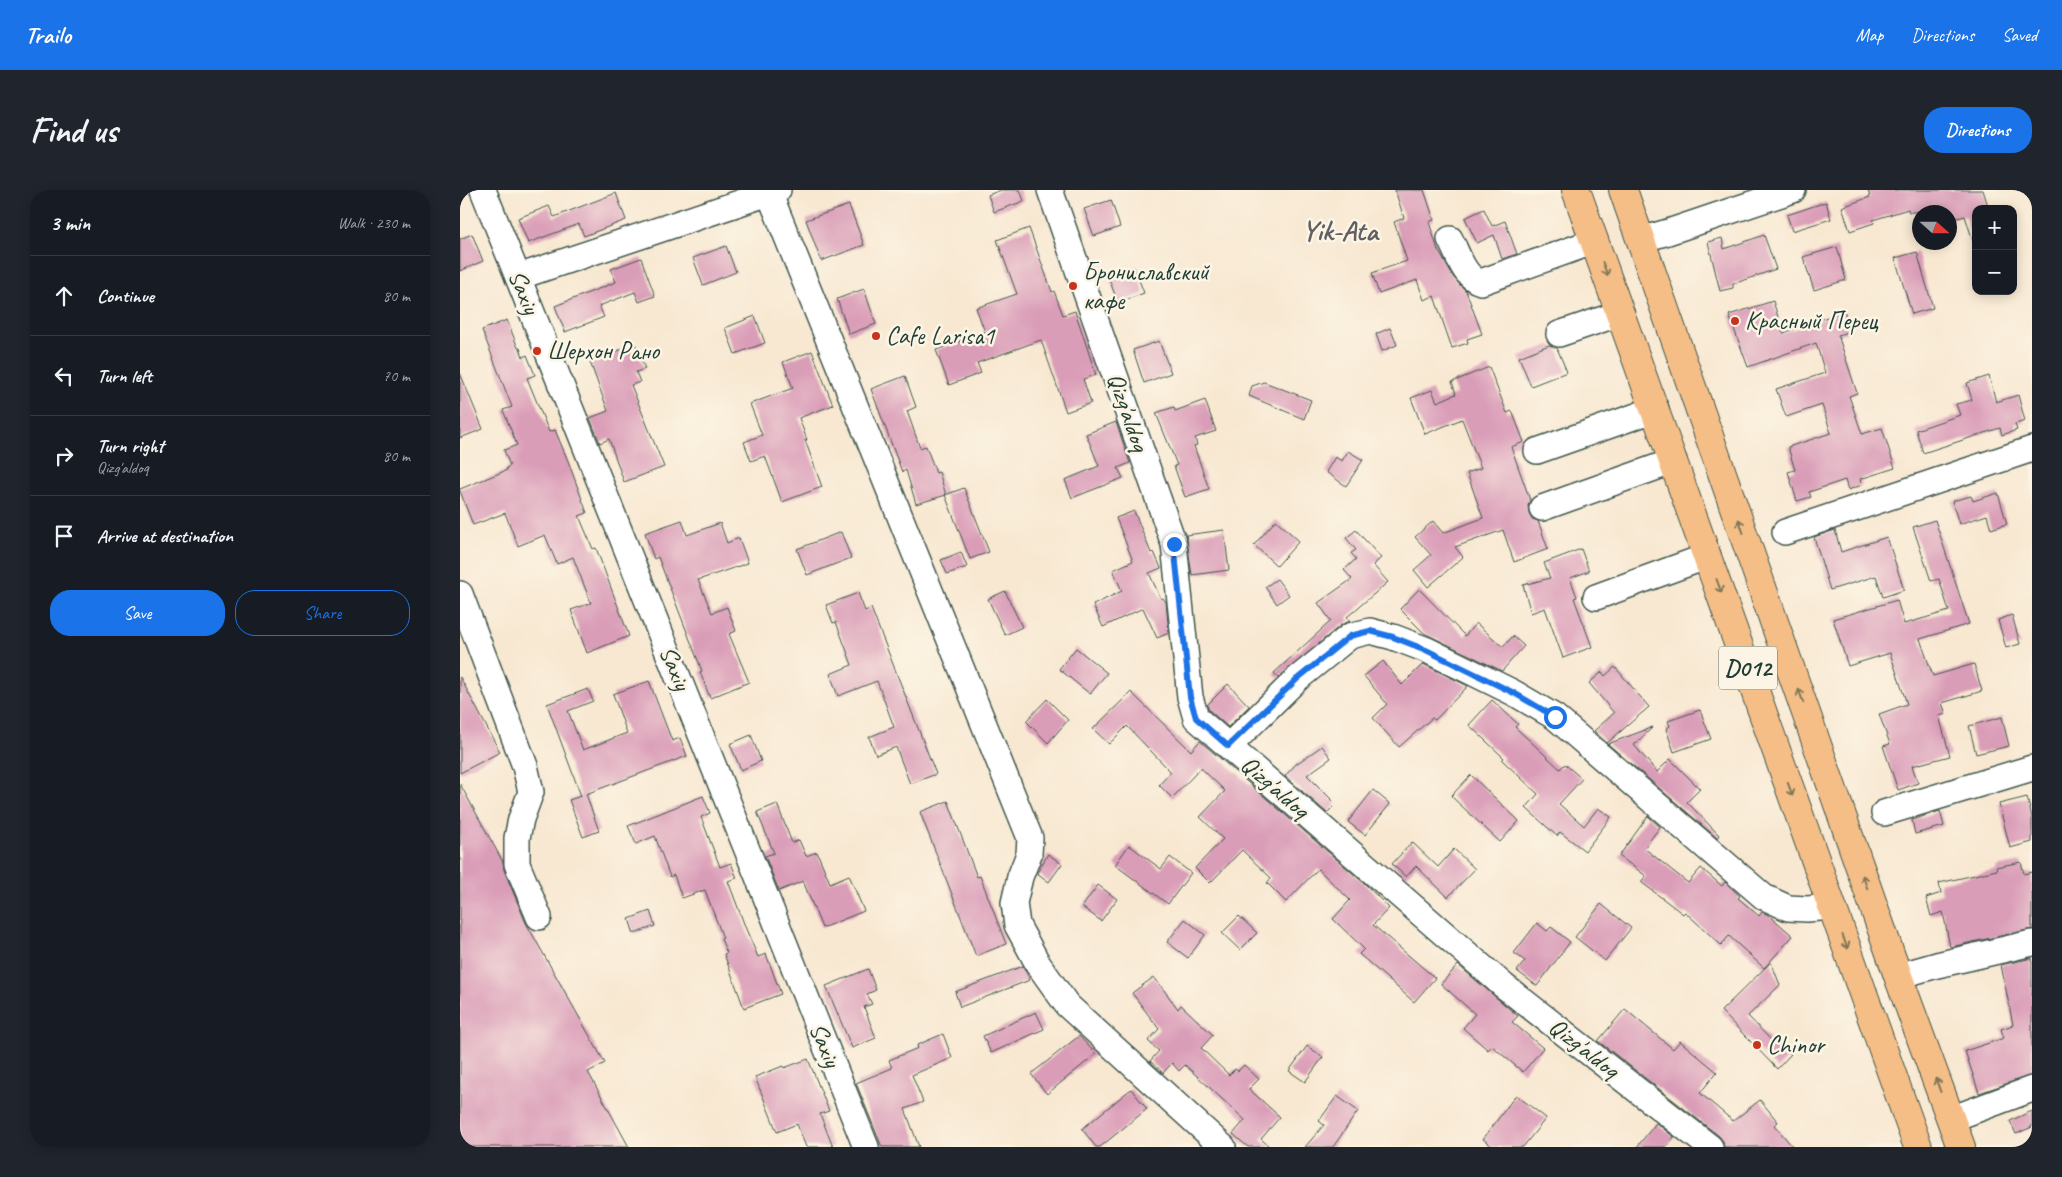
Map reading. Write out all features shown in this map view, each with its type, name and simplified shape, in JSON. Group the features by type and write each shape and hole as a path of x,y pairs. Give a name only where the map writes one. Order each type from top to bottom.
{"highway":[{"name":"D012","path":"1576,190 1918,1147"},
{"name":"D012","path":"1623,190 1898,976 1961,1147"},
{"path":"1686,494 1696,501 1709,501 1720,493 1725,479"},
{"path":"1778,753 1783,742 1793,734 1804,733 1816,738"}],"street":[{"name":"Saxiy","path":"483,190 866,1147"},
{"name":"Qizg'aldoq","path":"1050,190 1174,544 1190,697 1196,718 1504,986 1710,1147"},
{"path":"1640,240 1793,190"},
{"path":"518,277 772,191 1030,838 1029,854 1020,876 1014,903 1017,925 1038,964 1067,1005 1223,1147"},
{"path":"1450,239 1469,275 1474,280 1481,282 1595,241"},
{"path":"1559,334 1620,313"},
{"path":"1536,451 1656,410"},
{"path":"1785,532 2032,449"},
{"path":"1542,508 1674,461"},
{"path":"1596,596 1708,556"},
{"path":"460,594 525,766 531,792 519,828 517,864 539,917"},
{"path":"1228,746 1297,679 1350,636 1370,631 1386,635 1435,654 1514,693 1555,717 1764,897 1788,908 1832,907"},
{"path":"1884,814 2032,768"},
{"path":"1898,976 1937,964 2032,944"},
{"path":"1951,1119 2032,1089"}],"building":[{"path":"1001,190 1020,190 1024,201 994,212 988,195"},
{"path":"1395,190 1424,190 1434,220 1429,222 1438,250 1454,278 1466,291 1482,334 1467,339 1468,343 1452,348 1434,296 1424,300 1417,280 1379,294 1372,273 1407,261 1394,222 1404,218"},
{"path":"1868,190 1983,190 1988,205 1972,205 1972,238 1965,216 1957,218 1957,205 1912,205 1912,212 1909,212 1908,209 1873,220 1874,223 1850,231 1842,207 1870,197"},
{"path":"616,193 626,220 584,236 579,224 528,243 518,218 549,206 554,217"},
{"path":"1111,200 1120,227 1094,236 1084,209"},
{"path":"1826,202 1831,219 1792,231 1787,215"},
{"path":"849,205 864,245 821,261 806,220"},
{"path":"1484,209 1492,226 1505,221 1517,254 1502,259 1494,235 1477,243 1465,218"},
{"path":"1029,228 1052,292 1054,291 1063,315 1075,311 1096,375 1083,379 1091,403 1066,412 1041,340 977,363 981,373 949,385 936,350 985,332 976,308 1017,294 997,240"},
{"path":"472,234 483,261 460,271 460,239"},
{"path":"1764,235 1776,269 1733,284 1733,288 1720,291 1708,242 1722,238 1724,249"},
{"path":"726,246 736,272 703,285 693,258"},
{"path":"1837,247 1846,280 1814,290 1803,257"},
{"path":"1917,252 1933,308 1912,314 1895,258"},
{"path":"641,258 655,296 639,302 635,292 599,306 604,317 565,332 555,306 616,282 611,269"},
{"path":"1134,267 1144,293 1118,303 1108,276"},
{"path":"864,289 876,324 849,334 837,299"},
{"path":"1773,301 1783,333 1844,311 1851,331 1838,335 1857,393 1849,396 1862,434 1882,428 1895,468 1860,479 1862,485 1848,490 1845,480 1809,492 1811,497 1797,501 1788,472 1795,470 1788,447 1831,433 1822,405 1786,417 1776,389 1825,373 1816,343 1748,367 1729,315"},
{"path":"755,316 765,343 735,354 725,328"},
{"path":"507,320 518,348 520,348 523,357 527,355 535,375 527,378 549,432 555,430 568,461 587,513 579,516 593,549 596,548 629,636 587,653 571,610 591,603 573,557 557,564 545,535 518,546 505,513 473,525 460,491 460,489 507,470 506,468 510,466 504,450 517,445 503,410 512,407 482,330"},
{"path":"1390,328 1397,345 1382,351 1376,334"},
{"path":"1159,341 1171,373 1144,383 1133,350"},
{"path":"635,344 645,369 636,372 640,382 631,385 664,467 624,482 609,439 600,443 590,418 608,411 590,362"},
{"path":"1549,345 1557,348 1567,372 1531,386 1519,357"},
{"path":"812,351 833,405 799,418 822,487 782,502 765,456 751,461 744,442 762,435 750,404 793,388 783,362"},
{"path":"1489,367 1507,413 1512,411 1524,442 1511,447 1530,500 1528,506 1529,513 1532,519 1538,521 1548,549 1514,562 1503,530 1455,547 1463,557 1428,587 1414,570 1431,555 1415,537 1433,521 1443,533 1483,518 1467,473 1481,468 1462,419 1425,434 1411,398 1432,390 1437,402 1456,394 1452,382"},
{"path":"460,373 483,429 460,438"},
{"path":"905,376 916,407 907,411 920,448 926,446 936,473 939,472 946,495 916,504 906,470 902,472 871,389"},
{"path":"1989,376 1996,402 2018,395 2025,421 2015,424 2017,430 2002,435 2000,428 1923,453 1916,430 1960,415 1956,404 1972,400 1967,383"},
{"path":"1264,382 1311,400 1304,419 1249,396 1252,386"},
{"path":"1205,400 1216,431 1195,438 1197,445 1194,446 1209,489 1185,497 1174,466 1177,465 1156,413 1174,407 1175,411"},
{"path":"1116,422 1130,463 1118,468 1123,478 1072,498 1065,480 1099,466 1086,434"},
{"path":"1348,451 1363,460 1346,486 1326,472 1335,457 1342,461"},
{"path":"964,488 989,552 970,559 945,495"},
{"path":"1998,493 2007,524 1991,529 1987,515 1959,524 1952,501 1971,496 1973,501"},
{"path":"1134,511 1151,553 1154,552 1161,568 1149,573 1161,599 1163,598 1166,602 1169,633 1157,638 1143,608 1103,627 1093,605 1122,591 1113,570 1133,561 1116,518"},
{"path":"682,520 687,535 720,523 727,543 739,538 748,563 698,580 712,613 727,607 736,631 729,634 749,682 710,698 700,672 702,671 658,557 654,559 645,533"},
{"path":"1276,520 1299,541 1277,566 1254,545"},
{"path":"1935,520 1969,624 1920,639 1933,676 1974,664 1982,691 1942,703 1946,714 1939,716 1950,756 1912,766 1918,783 1898,790 1883,746 1890,744 1879,714 1907,704 1890,653 1848,666 1833,619 1897,600 1904,624 1949,611 1939,579 1931,581 1913,527"},
{"path":"1224,530 1229,570 1192,575 1186,535"},
{"path":"1356,530 1381,558 1373,565 1388,582 1347,617 1350,621 1341,625 1278,678 1274,673 1331,621 1318,603 1352,579 1344,570 1356,559 1351,553 1356,550 1346,538"},
{"path":"1835,530 1841,552 1887,537 1904,590 1883,597 1876,576 1830,590 1814,537"},
{"path":"841,532 851,558 807,575 797,549"},
{"path":"1581,549 1589,571 1570,578 1577,597 1574,598 1592,647 1563,658 1545,608 1531,613 1523,585 1550,578 1544,563"},
{"path":"961,552 967,567 947,574 941,560"},
{"path":"1277,579 1289,595 1277,604 1265,587"},
{"path":"1419,589 1465,636 1476,623 1503,647 1513,636 1524,646 1502,671 1424,633 1400,609"},
{"path":"1005,591 1022,627 1005,635 988,599"},
{"path":"858,593 865,611 871,608 936,774 910,784 896,747 876,755 869,737 894,727 877,681 838,696 830,674 852,665 836,622 833,623 826,605"},
{"path":"2012,615 2020,644 2006,648 1998,620"},
{"path":"1076,648 1107,673 1090,694 1059,669"},
{"path":"1383,661 1402,685 1423,664 1468,686 1435,720 1432,718 1399,747 1373,718 1387,704 1364,676"},
{"path":"1615,667 1649,707 1607,743 1594,731 1614,713 1589,683 1602,672 1605,676"},
{"path":"460,677 500,752 460,773"},
{"path":"649,681 672,741 680,738 687,756 586,794 599,831 583,837 569,800 581,796 547,704 588,689 593,701 568,711 583,750 627,733 613,694"},
{"path":"1228,684 1249,706 1228,727 1209,710 1207,705"},
{"path":"1131,692 1191,751 1200,741 1365,884 1389,908 1373,925 1435,978 1414,1002 1359,954 1364,949 1333,919 1350,900 1318,869 1286,902 1267,883 1271,878 1242,850 1210,883 1195,868 1223,839 1200,817 1225,791 1201,768 1172,798 1159,785 1171,772 1127,726 1109,744 1093,729"},
{"path":"1047,699 1068,720 1048,743 1026,721"},
{"path":"1492,700 1518,724 1515,727 1560,769 1565,764 1582,779 1559,804 1584,826 1598,808 1611,817 1585,851 1560,832 1557,836 1526,808 1538,794 1469,725"},
{"path":"1700,710 1711,739 1674,752 1666,729 1670,726 1668,721"},
{"path":"2002,717 2009,746 1976,754 1969,726"},
{"path":"1653,727 1634,745 1657,772 1670,759 1700,789 1687,802 1719,835 1717,838 1608,744"},
{"path":"751,735 761,761 741,770 730,744"},
{"path":"1322,746 1331,758 1307,775 1336,804 1327,813 1285,776 1296,764"},
{"path":"1471,775 1519,821 1500,842 1451,796"},
{"path":"460,784 503,862 504,870 526,923 605,1063 588,1072 629,1147 460,1147"},
{"path":"1373,790 1390,804 1365,835 1348,822"},
{"path":"703,796 710,813 701,817 720,867 731,863 737,878 728,881 746,929 758,957 766,954 781,994 744,1008 724,954 727,953 721,939 723,938 705,890 682,898 674,875 670,877 655,836 636,844 628,826"},
{"path":"2027,797 2032,817 2032,842 2010,848 1999,804"},
{"path":"948,801 977,877 980,876 1006,944 976,956 920,812"},
{"path":"777,804 792,843 799,840 806,856 817,852 830,883 849,875 864,911 822,928 803,881 779,891 765,856 774,853 757,812"},
{"path":"1940,811 1944,826 1915,834 1912,820"},
{"path":"1648,816 1660,827 1644,848 1688,883 1701,868 1722,886 1725,882 1740,896 1738,898 1759,916 1762,912 1770,916 1793,936 1764,968 1729,936 1721,945 1685,912 1683,914 1641,882 1646,876 1619,856"},
{"path":"1412,842 1438,867 1454,849 1475,869 1448,897 1416,866 1406,877 1392,864"},
{"path":"1129,845 1161,869 1170,857 1191,873 1168,904 1115,865"},
{"path":"1048,854 1062,864 1049,882 1037,873"},
{"path":"2021,862 2024,874 2032,872 2032,929 1950,947 1943,912 1931,916 1926,898 1941,893 1939,883 1997,870 1996,867"},
{"path":"1098,885 1117,899 1101,921 1082,907"},
{"path":"1601,904 1631,928 1605,961 1575,937"},
{"path":"650,911 655,926 634,934 629,919"},
{"path":"1239,916 1257,933 1240,950 1222,933"},
{"path":"1185,919 1205,935 1188,958 1167,942"},
{"path":"1537,923 1547,931 1551,927 1570,942 1537,986 1517,971 1525,961 1514,953"},
{"path":"2032,958 2032,1075 1979,1093 1965,1051 2004,1038 2001,1029 2013,1025 2001,965"},
{"path":"1771,962 1780,985 1748,1016 1771,1040 1774,1037 1791,1054 1777,1069 1721,1011"},
{"path":"1458,965 1518,1016 1512,1022 1543,1048 1523,1072 1492,1046 1488,1050 1463,1028 1475,1014 1441,984"},
{"path":"1023,966 1030,980 960,1007 955,992"},
{"path":"868,969 876,990 867,994 872,1004 864,1007 876,1038 852,1048 826,986"},
{"path":"1154,977 1178,1009 1181,1005 1213,1035 1201,1048 1229,1075 1235,1069 1238,1071 1244,1065 1259,1079 1249,1089 1280,1117 1261,1139 1270,1147 1248,1147 1233,1134 1245,1120 1185,1065 1179,1071 1172,1063 1163,1073 1150,1061 1159,1051 1148,1041 1159,1029 1132,993"},
{"path":"1625,1009 1673,1049 1680,1041 1717,1072 1700,1093 1733,1121 1760,1100 1778,1122 1774,1125 1793,1147 1724,1147 1723,1141 1719,1136 1598,1041"},
{"path":"1036,1012 1044,1029 991,1053 983,1036"},
{"path":"943,1034 952,1058 912,1075 923,1102 905,1109 919,1147 882,1147 856,1083 892,1068 889,1060 918,1048 917,1045"},
{"path":"1079,1036 1096,1054 1047,1094 1031,1074"},
{"path":"1307,1046 1323,1057 1305,1082 1289,1071"},
{"path":"808,1059 829,1111 820,1114 833,1147 806,1147 797,1124 777,1132 755,1077"},
{"path":"1131,1089 1147,1109 1100,1147 1096,1147 1082,1129"},
{"path":"1516,1095 1546,1118 1523,1147 1493,1147 1483,1139"},
{"path":"1337,1096 1358,1111 1333,1147 1305,1147 1324,1125 1319,1121"},
{"path":"2032,1111 2032,1127 2016,1134 2010,1121"},
{"path":"1656,1123 1674,1137 1666,1147 1637,1147"}],"place":[{"name":"Брониславский кафе","path":"1073,286"},
{"name":"Красный Перец","path":"1735,321"},
{"name":"Cafe Larisa1","path":"876,336"},
{"name":"Шерхон Рано","path":"537,351"},
{"name":"Chinor","path":"1757,1045"}],"district":[{"name":"Yik-Аta","path":"1340,230"}],"route":[{"path":"1174,544 1190,697 1196,718 1228,746 1297,679 1350,636 1370,631 1393,637 1426,650 1514,693 1555,717"}]}
